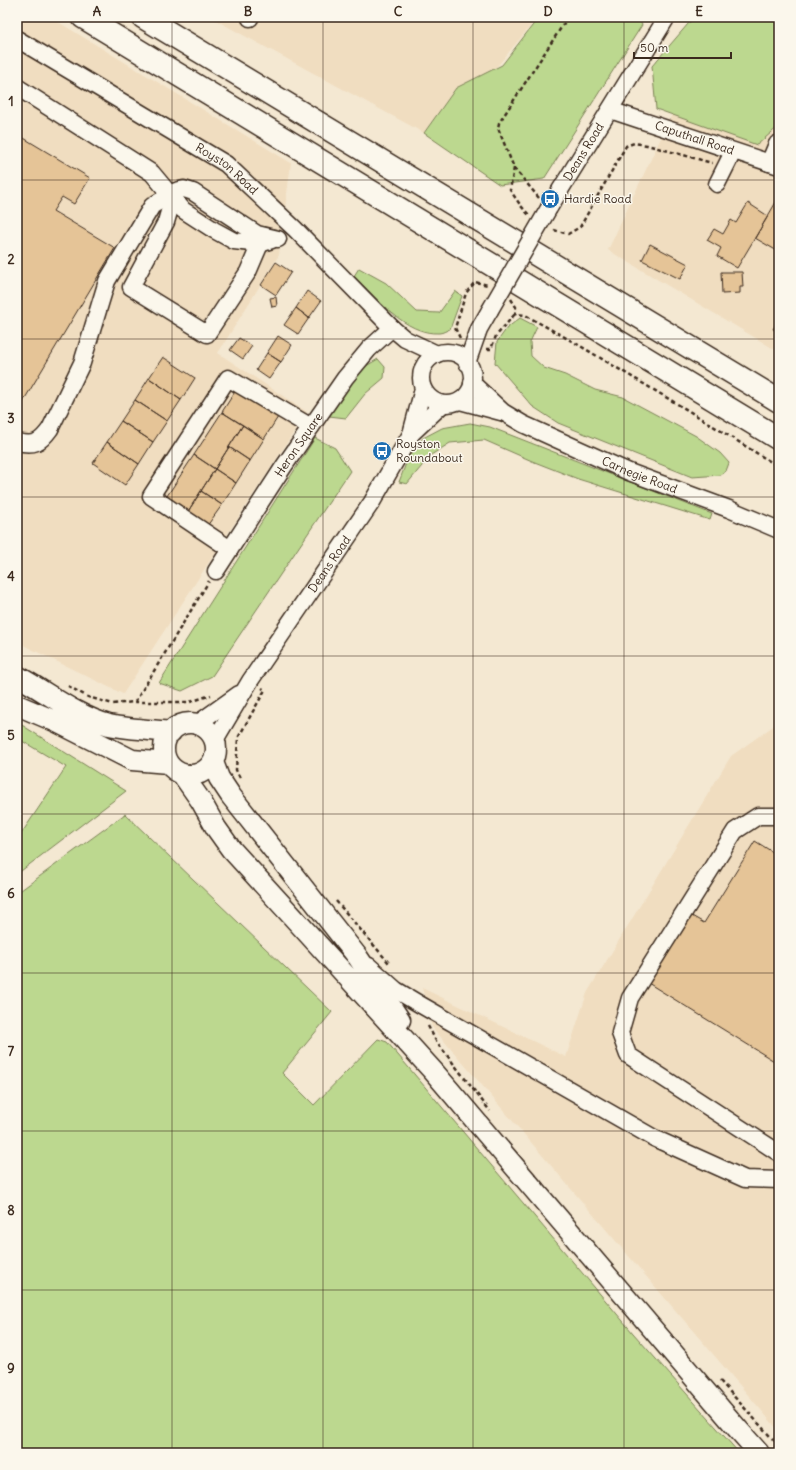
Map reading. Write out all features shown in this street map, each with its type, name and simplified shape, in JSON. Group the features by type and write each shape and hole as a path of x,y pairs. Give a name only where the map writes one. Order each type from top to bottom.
{"highway":[{"path":"83,17 779,439"},
{"path":"143,17 779,401"}],"main road":[{"path":"17,676 63,704 87,716 109,724 171,732"},
{"path":"17,704 57,722 132,760 175,769 193,775 201,773 213,762 217,748 215,740 208,730 197,724 185,723 179,726 166,738 164,754 175,769 201,801 216,828 231,849 434,1072 759,1453"},
{"path":"213,762 219,778 231,796 357,956 434,1072"}],"street":[{"name":"Deans Road","path":"457,349 479,329 550,206 610,110 664,18"},
{"name":"Royston Road","path":"17,39 226,164 295,230 392,328 405,338 423,367"},
{"path":"17,87 152,173 183,210 234,241 260,244 278,239 295,230"},
{"name":"Caputhall Road","path":"610,110 774,165"},
{"path":"774,165 777,144"},
{"path":"717,184 733,152"},
{"path":"17,442 32,444 43,439 50,429 82,363 107,281 152,206 184,189 193,192 257,234 278,239"},
{"path":"172,196 166,222 131,287 207,334 248,272 260,244"},
{"name":"Heron Square","path":"216,571 284,466 345,378 368,349 392,328"},
{"name":"Royston Road","path":"405,338 457,349"},
{"path":"457,349 472,372 472,383 468,393 460,401 452,404 434,402 423,389 420,378 423,367 428,359 457,349"},
{"path":"230,550 151,496 228,378 311,427"},
{"name":"Carnegie Road","path":"472,383 503,412 523,424 629,472 729,509 779,530"},
{"name":"Deans Road","path":"215,740 247,686 372,502 411,434 423,389"},
{"name":"Carnegie Road","path":"460,401 503,412"},
{"name":"Deans Road","path":"411,434 443,404"},
{"name":"Deans Road","path":"197,724 247,686"},
{"path":"779,816 758,816 736,831 630,998 620,1033 628,1055 779,1153"},
{"path":"357,956 396,990 654,1138 745,1179 779,1180"}],"path":[{"path":"550,206 538,197 514,168 498,128 499,123 568,17"},
{"path":"554,230 568,234 580,227 626,146 634,143 647,145 672,153 725,166"},
{"path":"514,168 510,190 530,216"},
{"path":"492,287 475,282 466,293 455,328 457,349 491,349 496,336 515,314 516,307 512,299 505,295"},
{"path":"515,314 525,316 577,344 689,410 779,467"},
{"path":"135,702 216,571"},
{"path":"242,782 236,770 238,738 264,690 247,686"},
{"path":"88,697 113,704 135,702 190,702 216,694"},
{"path":"334,899 391,966"},
{"path":"422,1005 427,1024 436,1041 494,1116"},
{"path":"718,1379 779,1446"}],"shaded area":[{"path":"17,17 50,17 291,163 279,255 218,353 307,412 123,694 17,642"},
{"path":"210,17 538,17 495,69 456,88 424,133"},
{"path":"718,17 779,17 779,352 608,250"},
{"path":"779,722 779,1431 432,1027 422,988 566,1057 587,993 731,756"}],"green space":[{"path":"539,17 638,17 642,25 544,179 500,185 424,133 456,88 502,65"},
{"path":"694,17 779,17 779,126 757,145 656,109 652,66"},
{"path":"359,268 386,283 417,312 439,313 455,291 462,296 450,329 440,333 426,332 414,328 403,321 382,304 354,276"},
{"path":"520,318 537,327 530,342 531,356 544,368 565,375 595,390 623,397 696,436 720,453 729,463 726,471 721,475 692,477 558,423 532,406 495,363 497,342 507,328"},
{"path":"378,359 385,367 384,378 365,394 346,418 329,416 361,369"},
{"path":"470,423 490,427 712,514 710,520 578,479 484,440 450,443 431,455 407,484 399,482 408,458 423,438 442,428"},
{"path":"315,438 335,448 350,471 212,676 182,691 159,683"},
{"path":"17,722 126,791 17,874 17,840 66,767 17,738"},
{"path":"125,814 332,1012 282,1073 314,1105 378,1039 387,1042 633,1333 739,1453 17,1453 17,893"}],"building":[{"path":"17,134 90,178 74,204 62,197 53,211 115,248 21,405 17,402"},
{"path":"779,197 779,252 755,238"},
{"path":"748,203 768,216 737,268 717,256 721,248 707,240 714,229 723,234 731,220 736,223"},
{"path":"650,244 688,264 680,279 642,260"},
{"path":"276,262 291,272 276,295 261,285"},
{"path":"721,272 742,272 743,287 740,287 740,293 722,294"},
{"path":"307,291 321,301 309,318 296,308"},
{"path":"276,297 277,306 272,307 270,298"},
{"path":"296,308 309,318 298,334 284,325"},
{"path":"779,319 779,333 773,329"},
{"path":"278,336 292,345 281,362 267,353"},
{"path":"239,338 252,346 243,359 230,350"},
{"path":"267,353 281,362 269,379 256,370"},
{"path":"163,357 195,378 181,400 149,378"},
{"path":"149,378 181,400 167,421 135,400"},
{"path":"236,390 278,417 264,439 222,412"},
{"path":"135,400 167,421 153,442 121,421"},
{"path":"222,412 243,425 215,469 194,455"},
{"path":"121,421 153,442 139,464 107,442"},
{"path":"243,425 264,439 250,461 229,447"},
{"path":"107,442 139,464 125,485 93,463"},
{"path":"229,447 250,461 236,483 215,469"},
{"path":"194,455 215,469 187,513 165,499"},
{"path":"215,469 236,483 222,505 201,491"},
{"path":"201,491 222,505 207,526 187,513"},
{"path":"755,841 779,856 779,1064 648,983 690,915 704,923"}],"place":[{"name":"Hardie Road","path":"550,199"},
{"name":"Royston Roundabout","path":"382,451"}]}
